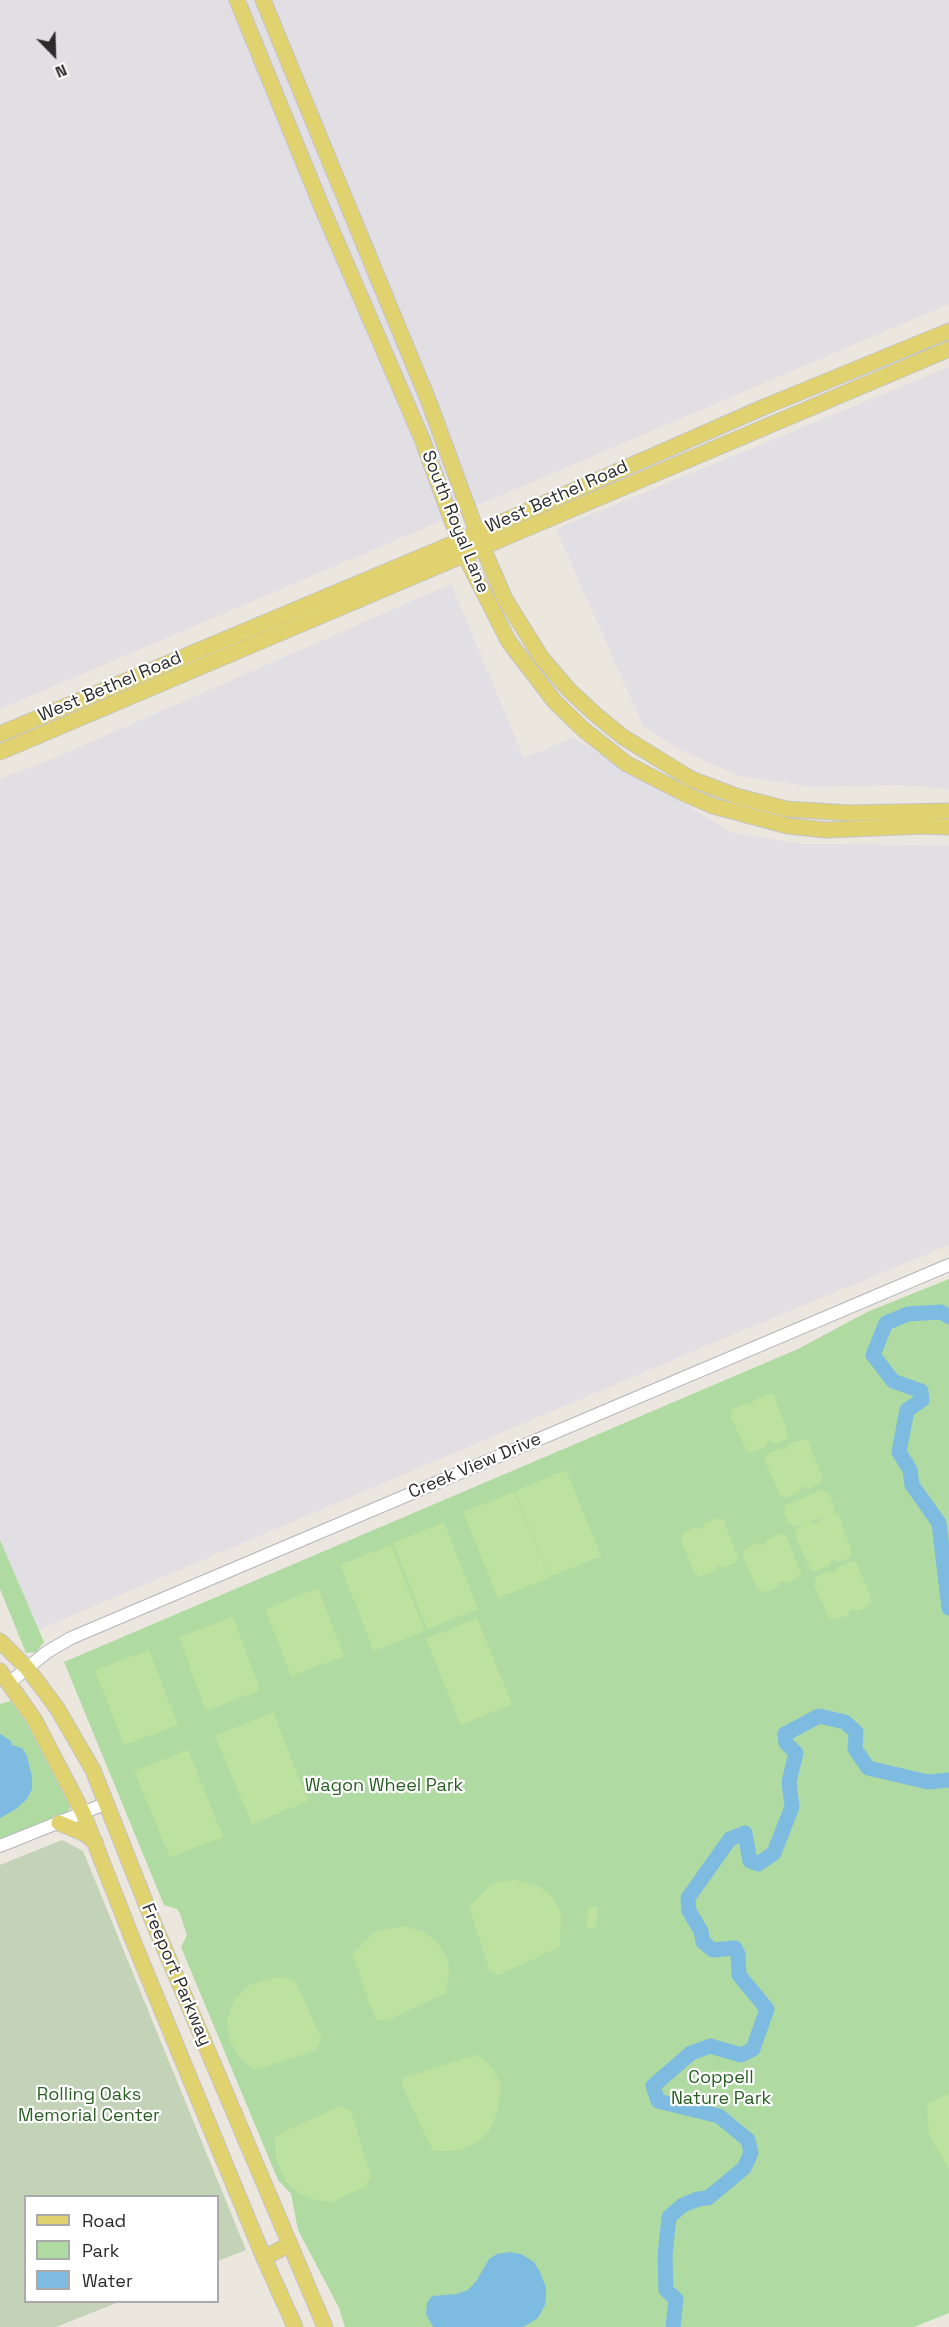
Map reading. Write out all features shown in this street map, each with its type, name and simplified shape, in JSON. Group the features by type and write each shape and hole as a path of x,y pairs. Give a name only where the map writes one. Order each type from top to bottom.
{"main road":[{"name":"South Royal Lane","path":"237,0 284,117 422,439 461,548 504,634 529,671 555,702 605,748 635,768 713,806 788,826 826,830 949,827"},
{"name":"South Royal Lane","path":"263,0 429,402 479,540 505,599 541,657 569,690 596,715 644,751 691,779 736,796 786,808 850,813 949,811"},
{"path":"284,117 307,107"},
{"name":"West Bethel Road","path":"0,752 479,540 764,407 949,331"},
{"name":"West Bethel Road","path":"479,540 770,424 949,349"},
{"path":"894,354 901,369"},
{"path":"764,407 770,424"},
{"name":"West Bethel Road","path":"0,734 461,548"},
{"path":"635,768 644,751"},
{"path":"850,813 851,830"},
{"name":"Freeport Parkway","path":"0,1641 27,1668 78,1740 107,1803 157,1931 325,2327"},
{"name":"Freeport Parkway","path":"5,1677 40,1729 83,1813 264,2258 296,2327"},
{"path":"59,1823 85,1834 95,1842"},
{"path":"134,1943 157,1931"},
{"path":"264,2258 290,2244"}],"street":[{"name":"Creek View Drive","path":"5,1677 27,1668 47,1652 71,1638 949,1265"},
{"path":"0,1846 107,1803"}],"shaded area":[{"path":"0,0 949,0 949,304 0,709"},
{"path":"949,367 949,789 900,785 814,787 739,776 679,749 643,726 556,529"},
{"path":"451,584 524,758 573,738 733,833 803,844 949,845 949,1245 703,1347 38,1630 0,1540 0,779 59,756"}],"green space":[{"path":"949,1279 949,2313 914,2327 345,2327 339,2308 298,2230 291,2194 278,2180 181,1947 187,1935 180,1914 177,1909 164,1905 64,1662 798,1349 867,1312"},
{"path":"768,1394 774,1395 788,1434 786,1439 775,1444 768,1441 765,1447 751,1453 746,1450 731,1417 733,1409 746,1403 752,1405 754,1400"},
{"path":"803,1439 808,1440 823,1479 809,1489 802,1486 799,1492 786,1498 780,1495 765,1462 767,1454 780,1448 786,1450 788,1445"},
{"path":"566,1470 601,1556 549,1577 515,1491"},
{"path":"822,1490 829,1493 835,1507 832,1512 838,1514 852,1552 850,1557 839,1562 832,1560 829,1566 816,1571 810,1569 795,1536 797,1528 810,1522 816,1524 822,1517 796,1527 789,1523 784,1512 786,1505"},
{"path":"514,1492 549,1578 498,1598 463,1512"},
{"path":"718,1518 723,1519 738,1558 736,1562 724,1568 717,1565 715,1571 701,1577 695,1574 681,1541 683,1533 696,1527 702,1529 704,1524"},
{"path":"444,1522 478,1609 427,1629 393,1543"},
{"path":"781,1534 786,1535 801,1573 798,1578 787,1583 780,1581 778,1587 764,1592 758,1590 743,1557 745,1549 758,1543 764,1545 767,1540"},
{"path":"0,1540 44,1642 36,1652 26,1653 0,1589"},
{"path":"391,1545 425,1631 374,1651 340,1565"},
{"path":"852,1561 857,1563 872,1601 869,1606 858,1611 851,1609 848,1615 835,1620 829,1618 814,1585 816,1577 829,1571 835,1573 837,1568"},
{"path":"318,1588 344,1656 291,1676 265,1609"},
{"path":"233,1617 260,1690 206,1711 179,1637"},
{"path":"477,1618 512,1704 461,1725 426,1639"},
{"path":"149,1650 178,1725 124,1745 95,1670"},
{"path":"14,1700 23,1711 70,1808 66,1815 0,1842 0,1704"},
{"path":"273,1712 308,1801 252,1824 215,1736"},
{"path":"188,1750 223,1837 170,1857 134,1771"},
{"name":"Rolling Oaks Memorial Center","path":"62,1840 83,1851 246,2250 219,2261 219,2195 24,2195 24,2303 116,2303 56,2327 0,2327 0,1865"},
{"path":"514,1880 541,1887 554,1899 561,1914 560,1947 498,1975 490,1972 469,1907 490,1885"},
{"path":"589,1906 598,1907 595,1928 586,1927"},
{"path":"402,1926 424,1932 438,1943 448,1960 449,1976 445,1993 387,2021 377,2020 353,1954 375,1932"},
{"path":"281,1977 295,1981 322,2039 316,2050 255,2070 241,2059 230,2042 227,2019 234,2001 248,1986"},
{"path":"475,2055 482,2058 494,2071 501,2085 496,2117 488,2133 474,2144 460,2150 433,2151 402,2085 404,2078"},
{"path":"949,2094 949,2169 929,2135 927,2104"},
{"path":"340,2106 351,2111 371,2177 365,2187 332,2202 315,2200 299,2193 286,2182 276,2159 275,2136"}],"water":[{"path":"0,1734 11,1741 12,1745 22,1748 27,1756 32,1789 27,1799 16,1809 0,1818"},
{"path":"510,2252 521,2254 534,2262 540,2272 546,2288 546,2297 545,2305 538,2318 523,2327 433,2327 426,2314 427,2303 432,2296 457,2294 468,2290 477,2280 489,2259 497,2254"}],"waterway":[{"path":"949,1317 941,1312 908,1314 886,1323 873,1355 893,1381 921,1391 922,1400 907,1410 899,1452 910,1470 912,1485 939,1523 949,1608"},
{"path":"673,2327 676,2299 666,2290 665,2255 669,2217 683,2205 708,2198 744,2168 751,2153 748,2140 719,2116 658,2101 653,2086 691,2053 710,2046 741,2055 753,2049 767,2009 739,1975 738,1954 735,1948 713,1950 703,1942 701,1931 689,1911 688,1898 730,1839 745,1833 750,1861 758,1864 774,1853 792,1807 789,1782 796,1753 786,1743 785,1734 819,1716 845,1722 856,1732 855,1749 868,1768 928,1782 949,1780"}],"park label":[{"name":"Wagon Wheel Park","path":"384,1786"},
{"name":"Coppell Nature Park","path":"721,2088"}]}
